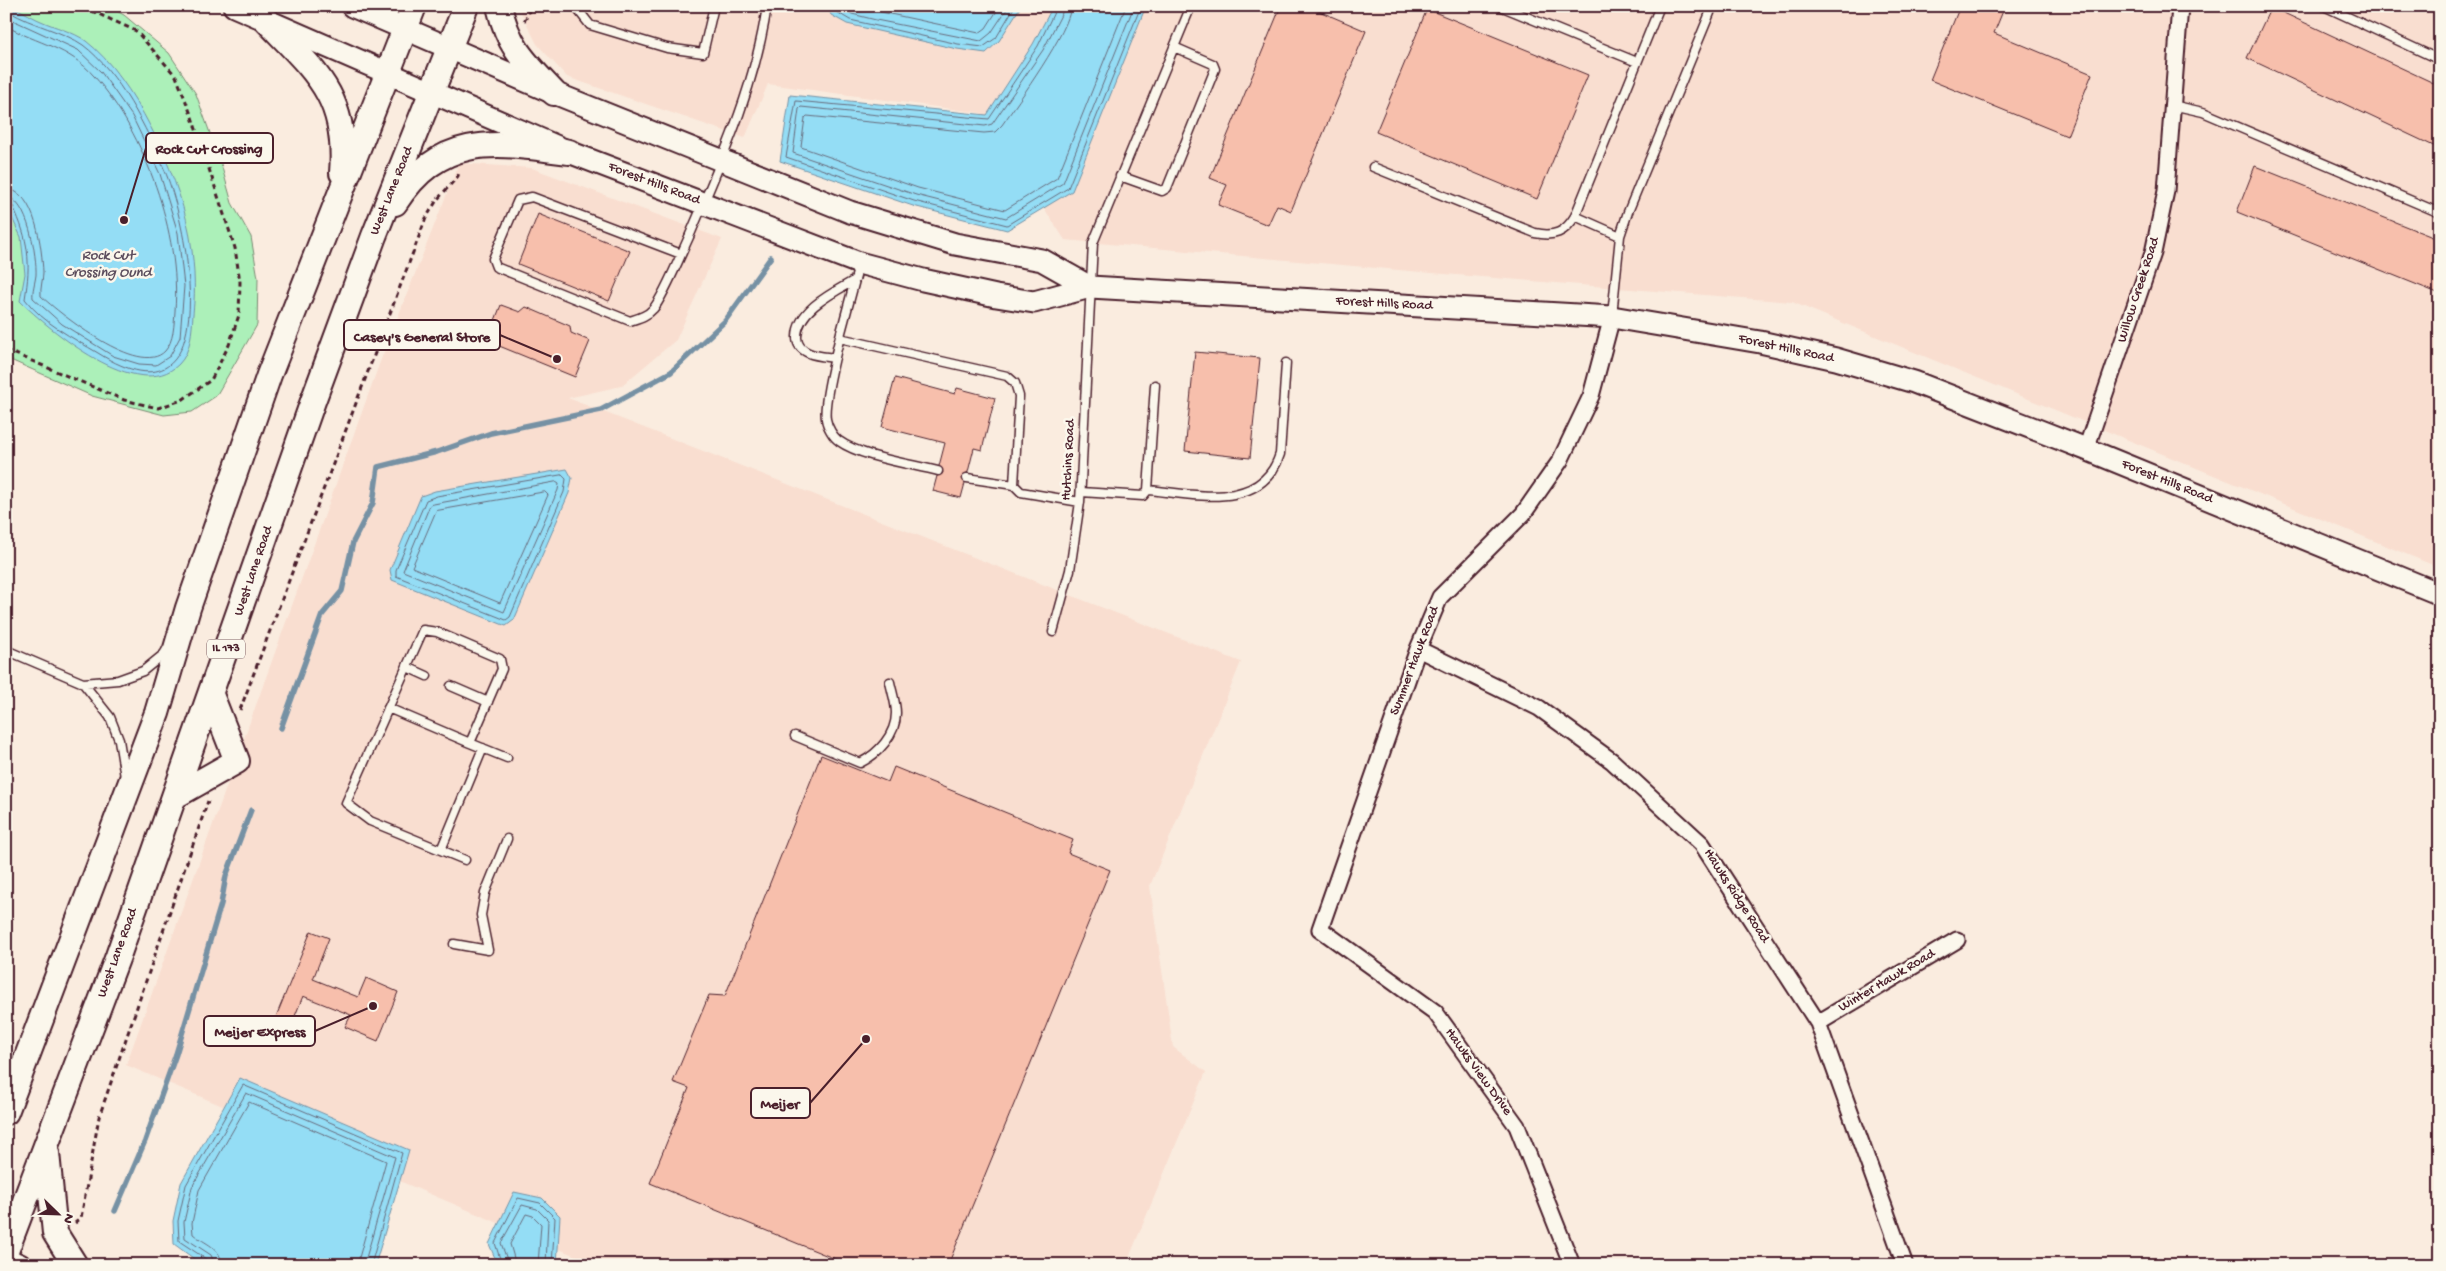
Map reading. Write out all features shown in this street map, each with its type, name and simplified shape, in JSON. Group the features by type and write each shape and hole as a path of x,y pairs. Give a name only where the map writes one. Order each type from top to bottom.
{"main road":[{"path":"6,1112 128,796 157,713 188,608 269,375 414,6"},
{"name":"West Lane Road","path":"6,1251 175,796 313,401 374,236 466,6"},
{"path":"499,6 504,29 511,44 554,94"},
{"path":"266,21 318,74 330,94 339,119 344,149 341,177 331,216"},
{"path":"374,236 401,195 422,170 440,157 472,146 496,145 521,145 568,152"},
{"path":"175,796 237,761 210,695"},
{"path":"48,1142 47,1161 55,1233 74,1265"}],"street":[{"name":"Forest Hills Road","path":"234,6 568,152 704,202 857,271 923,280 996,296 1034,302 1090,287 1612,317 1760,342 1836,359 1914,382 2086,449 2440,594"},
{"name":"Forest Hills Road","path":"352,6 554,94 850,212 896,228 955,244 1042,260 1090,287"},
{"name":"Willow Creek Road","path":"2086,449 2153,253 2166,191 2180,6"},
{"name":"Summer Hawk Road","path":"1320,929 1418,649 1440,597 1523,514 1560,461 1591,396 1612,317"},
{"name":"Hawks Ridge Road","path":"1418,649 1539,708 1612,761 1702,844 1818,1023 1905,1265"},
{"name":"Hawks View Drive","path":"1320,929 1435,1012 1517,1126 1572,1265"},
{"name":"Winter Hawk Road","path":"1818,1023 1957,940"},
{"path":"6,1260 20,1265"}],"lane":[{"path":"575,6 590,25 667,48 703,52 714,6"},
{"path":"681,254 532,197 518,200 493,259 496,268 630,321 644,316 655,308 681,254 722,160 751,83 763,35 767,6"},
{"name":"Hutchins Road","path":"1053,632 1070,570 1080,502 1093,243 1191,6"},
{"path":"1500,6 1637,62"},
{"path":"1373,167 1535,233 1547,236 1558,234 1568,229 1575,216 1660,6"},
{"path":"1612,317 1620,236 1628,212 1710,13 1711,6"},
{"path":"2324,6 2440,60"},
{"path":"1120,176 1162,191 1167,188 1215,69 1213,64 1174,47"},
{"path":"2172,105 2203,112 2440,212"},
{"path":"1575,216 1620,236"},
{"path":"857,271 835,358 825,417 830,430 838,441 860,451 938,471"},
{"path":"835,358 816,356 805,351 797,342 797,328 804,316 857,271"},
{"path":"840,336 844,339 1007,376 1015,383 1019,396 1014,485"},
{"path":"1148,490 1213,495 1248,492 1264,482 1275,469 1280,454 1286,363"},
{"path":"1081,492 1143,496 1148,490 1155,385"},
{"path":"967,478 1014,485 1021,492 1080,502"},
{"path":"6,650 83,683 118,680 143,671 164,654 188,608"},
{"path":"465,860 370,821 346,803 423,630 437,632 500,658 502,669 470,743"},
{"path":"407,667 427,676"},
{"path":"795,736 860,763 874,756 883,745 896,715 890,682"},
{"path":"83,683 110,717 118,740 128,796"},
{"path":"451,686 488,702"},
{"path":"388,708 506,758"},
{"path":"441,850 483,748"},
{"path":"454,944 488,950 481,915 485,893 507,839"}],"path":[{"path":"6,350 124,400 158,408 182,400 211,380 229,345 239,315 240,282 235,248 176,76 136,32 81,6"},
{"path":"229,741 426,218 437,200 458,176 460,168"},
{"path":"74,1224 81,1218 99,1118 218,772"}],"shaded area":[{"path":"518,6 2440,6 2440,568 1792,302 1432,273 1065,240 981,113 768,84 745,138 567,77 537,44"},
{"path":"459,163 532,168 722,239 676,340 621,386 568,398 1241,662 1150,886 1173,1047 1206,1072 1126,1265 597,1265 126,1065 380,362"}],"green space":[{"path":"6,6 107,6 124,15 169,53 196,94 221,164 232,203 251,237 258,278 257,325 216,396 192,412 164,415 92,396 6,358"}],"water":[{"name":"Rock Cut Crossing Ound","path":"6,6 76,35 104,57 137,102 164,155 175,182 189,231 193,262 194,294 191,334 186,353 179,364 162,374 141,376 119,370 95,359 52,329 20,301 25,274 21,237 6,205"},
{"path":"827,6 1021,6 999,41 986,53 957,49 847,24 831,15"},
{"path":"1053,6 1146,6 1072,191 1007,230 913,206 780,161 790,95 987,115 1033,44"},
{"path":"567,469 572,478 569,493 514,620 506,626 392,580 390,570 421,496 435,491"},
{"path":"240,1078 409,1150 375,1265 208,1265 193,1258 174,1244 173,1221 181,1183"},
{"path":"514,1192 542,1198 560,1216 557,1265 498,1265 489,1244"}],"building":[{"path":"1281,6 1307,6 1366,31 1291,211 1277,205 1268,225 1218,205 1227,185 1210,178"},
{"path":"1960,6 2005,6 1994,33 2092,74 2067,136 1930,80"},
{"path":"2271,7 2440,86 2440,149 2247,58"},
{"path":"1427,9 1588,75 1537,199 1376,132"},
{"path":"2255,166 2440,240 2440,294 2237,212"},
{"path":"538,214 630,251 609,301 518,264"},
{"path":"501,305 520,312 526,307 570,326 571,333 590,341 575,377 487,341"},
{"path":"1195,352 1260,358 1250,458 1185,451"},
{"path":"895,378 955,394 957,388 995,398 982,450 974,448 968,472 962,477 965,483 961,498 933,491 937,476 943,473 939,466 945,443 882,427"},
{"path":"821,755 888,782 894,767 1073,840 1068,853 1110,870 948,1265 850,1265 650,1183 689,1088 673,1082 709,995 725,996"},
{"path":"311,931 329,938 313,979 358,997 366,978 398,992 378,1041 345,1027 351,1015 303,996 287,1036 271,1029"}],"waterway":[{"path":"281,728 322,615 342,591 353,542 373,503 378,467 437,452 491,433 601,410 671,372 725,321 771,257"},
{"path":"115,1211 145,1141 176,1054 221,904 226,876 251,810"}],"place":[{"name":"Rock Cut Crossing","path":"124,220"},
{"name":"Casey's General Store","path":"557,359"},
{"name":"Meijer Express","path":"373,1006"},
{"name":"Meijer","path":"866,1039"}]}
